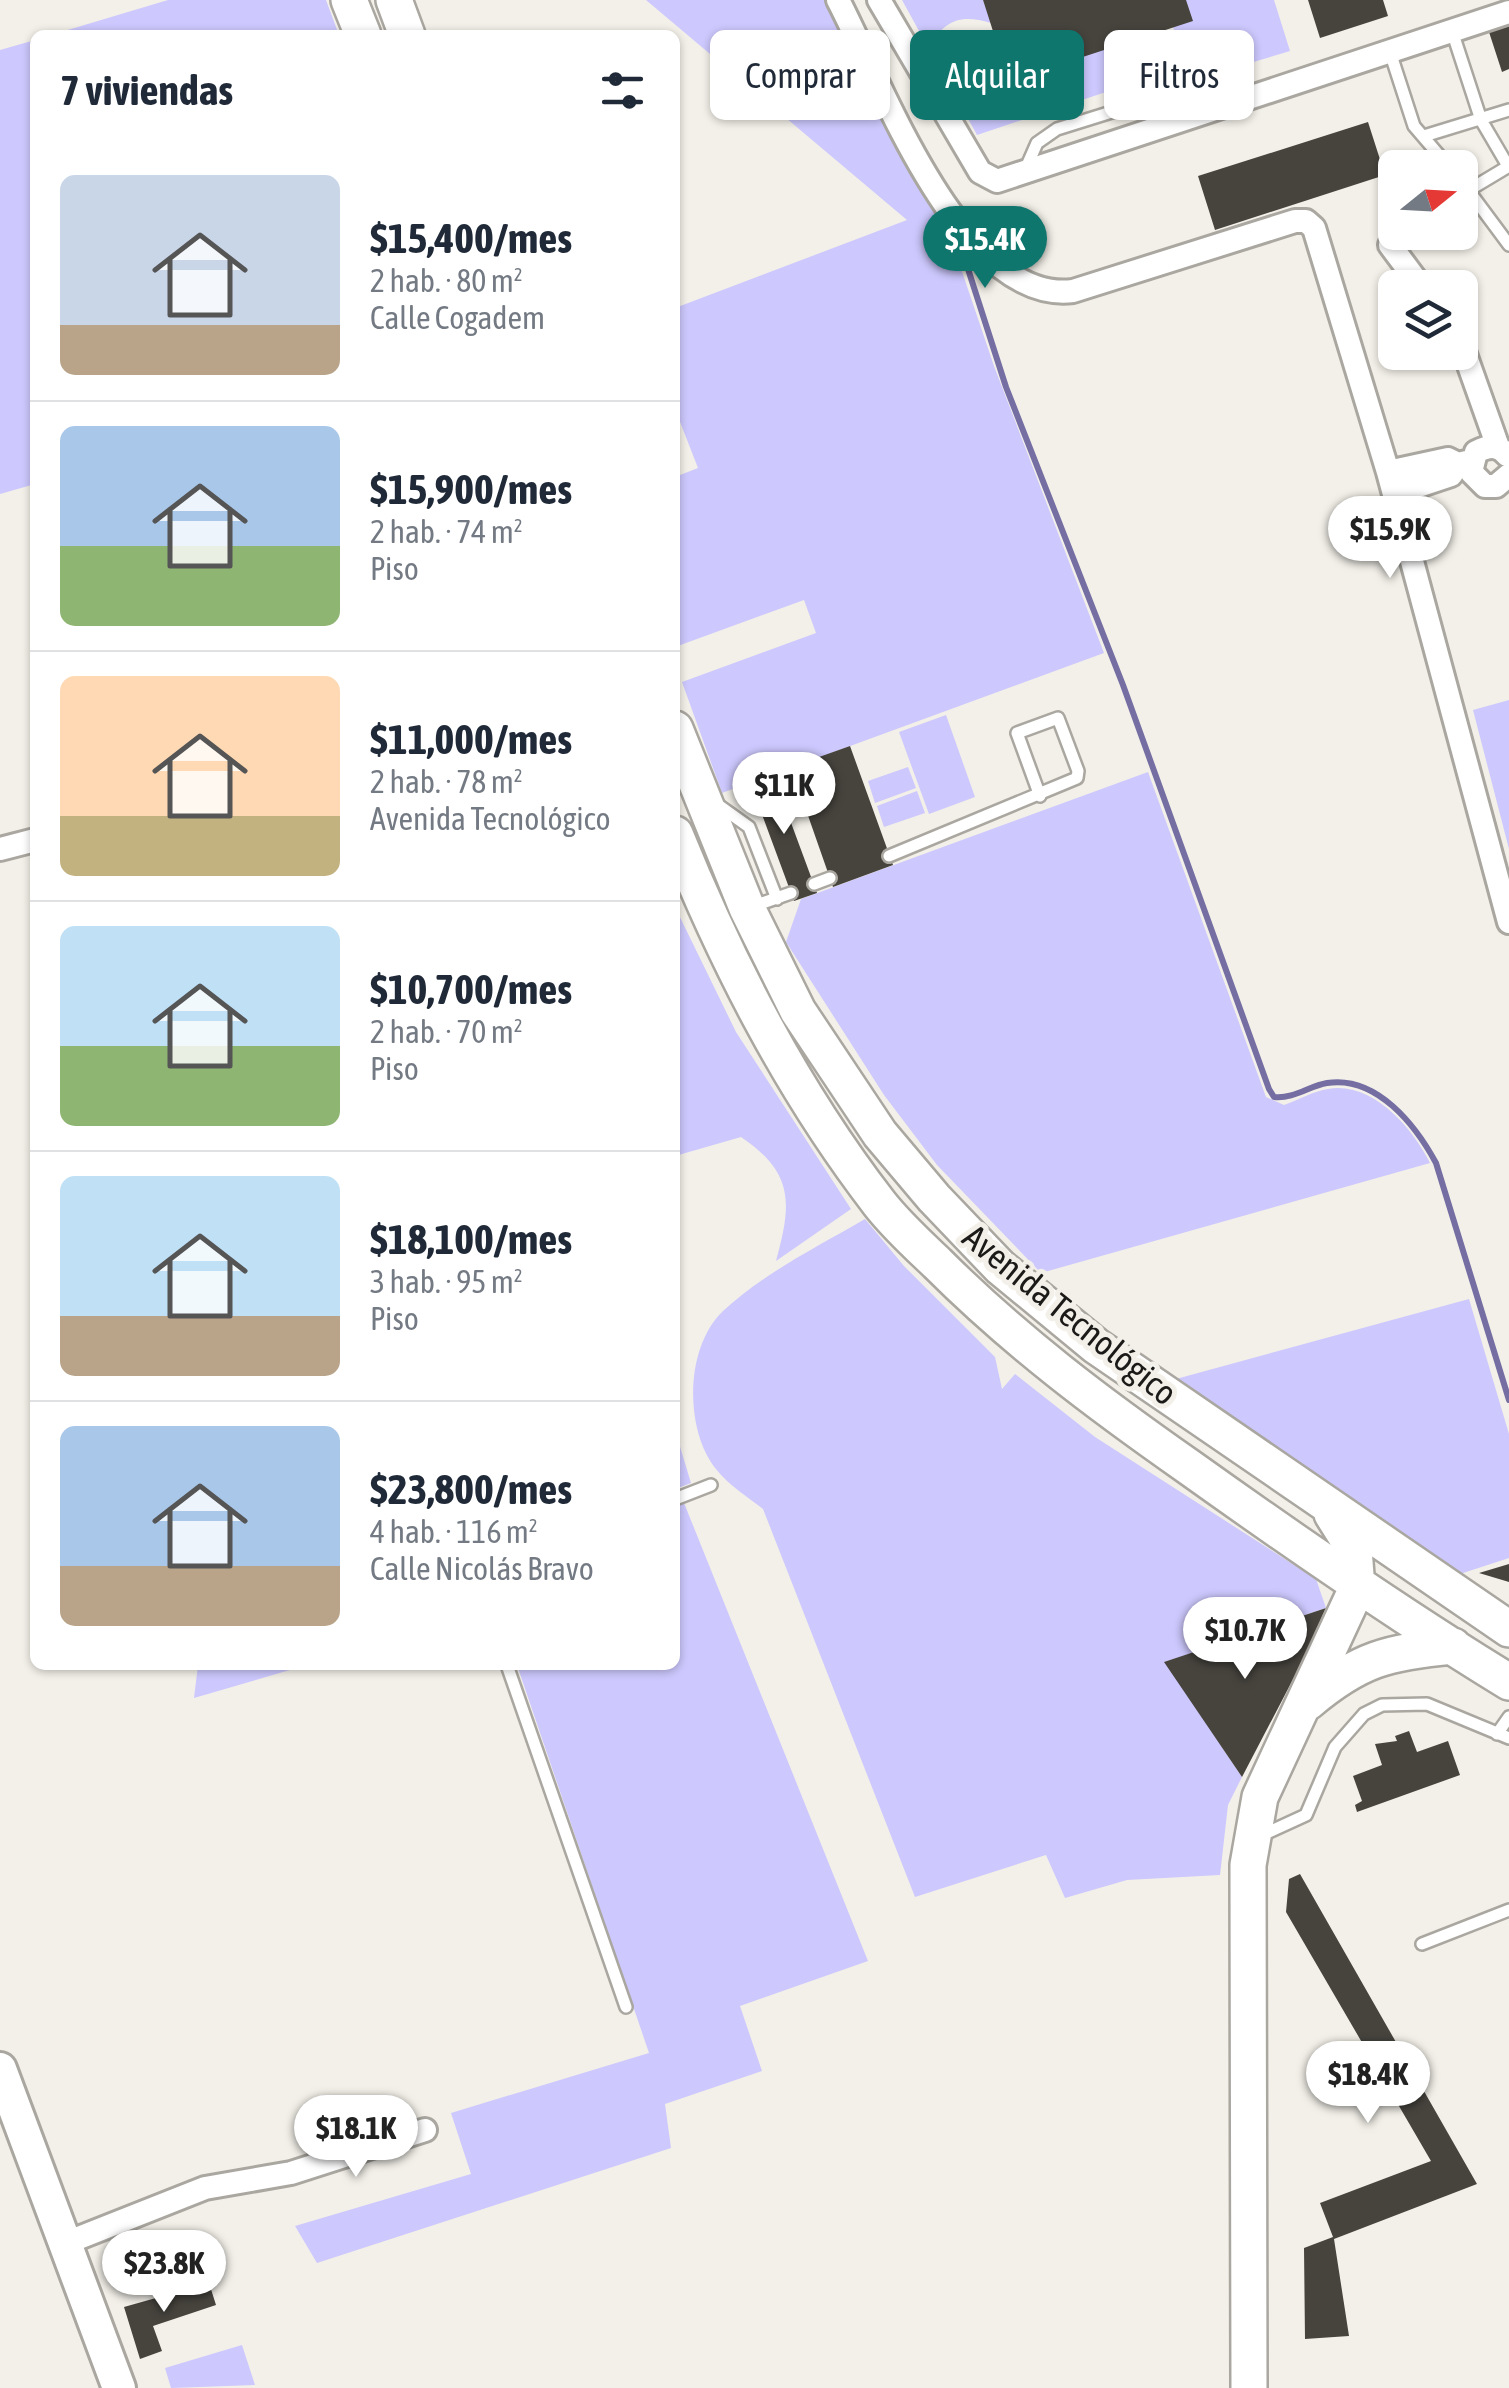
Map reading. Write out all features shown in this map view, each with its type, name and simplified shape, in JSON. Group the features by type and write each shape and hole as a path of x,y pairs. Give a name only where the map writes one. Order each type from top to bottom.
{"main road":[{"path":"349,0 361,30"},
{"path":"394,0 405,30"},
{"name":"Avenida Tecnológico","path":"680,741 700,793 762,904 798,1011 880,1134 1000,1268 1096,1346 1509,1628"},
{"name":"Avenida Tecnológico","path":"680,846 706,910 763,1026 802,1091 891,1217 1035,1356 1357,1588 1509,1682"},
{"path":"1248,2388 1247,1891 1251,1839 1260,1796 1357,1588 1359,1569 1352,1543 1322,1499"},
{"path":"1357,1588 1409,1584 1463,1597"},
{"path":"1303,1706 1343,1675 1385,1654 1452,1646"}],"street":[{"path":"838,0 941,200 983,255 1020,283 1053,294 1073,291 1295,220 1314,228 1391,483 1509,922"},
{"path":"879,0 910,52"},
{"path":"950,120 980,172 997,181 1509,12"},
{"path":"1471,370 1506,468"},
{"path":"1464,463 1476,452 1506,468"},
{"path":"1391,483 1448,460 1464,463 1476,481 1486,486 1506,468"},
{"path":"0,849 30,841"},
{"path":"0,2069 119,2388"},
{"path":"66,2243 205,2188 291,2173 425,2130"}],"lane":[{"path":"1452,32 1480,120 1509,166 1478,185"},
{"path":"1390,52 1414,126 1435,150"},
{"path":"1424,136 1509,110"},
{"path":"1478,202 1509,245"},
{"path":"890,856 1040,796 1078,774 1058,718 1017,733 1019,748 1040,796"},
{"path":"814,884 830,878"},
{"path":"762,904 791,894"},
{"path":"680,1497 711,1485"},
{"path":"508,1670 626,2007"},
{"path":"1251,1839 1306,1815 1335,1747 1364,1714 1382,1705 1427,1704 1503,1736 1509,1716"},
{"path":"1422,1944 1509,1910"}],"shaded area":[{"path":"168,0 326,0 337,30 68,30"},
{"path":"646,0 829,0 844,30 710,30 710,54"},
{"path":"902,0 983,0 991,23 961,19 942,30 919,30"},
{"path":"1186,0 1274,0 1290,51 1254,62 1254,30 1173,27"},
{"path":"30,41 30,485 0,494 0,50"},
{"path":"1104,43 1104,93 1084,99 1084,47"},
{"path":"788,120 889,120 963,250 953,245 994,366 1104,653 722,793 682,682 816,633 804,600 680,645 680,475 698,468 680,422 680,306 907,220"},
{"path":"969,120 1022,120 977,135"},
{"path":"1509,700 1509,849 1473,710"},
{"path":"946,715 975,797 929,814 899,732"},
{"path":"908,767 916,788 875,803 868,781"},
{"path":"1148,772 1266,1097 1284,1105 1328,1089 1361,1092 1390,1110 1430,1163 1041,1273 937,1165 884,1095 786,942 801,899"},
{"path":"917,791 925,813 884,827 877,806"},
{"path":"680,917 736,1032 851,1209 776,1261 785,1222 784,1191 771,1163 741,1137 680,1155"},
{"path":"865,1219 904,1266 995,1357 1002,1389 1015,1374 1095,1437 1316,1579 1326,1608 1165,1662 1242,1777 1228,1805 1220,1875 1127,1880 1065,1898 1046,1855 915,1897 763,1509 716,1469 698,1432 694,1411 693,1388 701,1345 723,1311 773,1273"},
{"path":"1469,1299 1509,1434 1509,1558 1460,1574 1176,1379"},
{"path":"680,1447 691,1483 680,1487"},
{"path":"680,1493 868,1961 740,2006 762,2071 665,2104 671,2148 317,2263 295,2226 471,2174 451,2113 649,2053 519,1670 680,1670"},
{"path":"197,1670 290,1670 194,1698"},
{"path":"242,2345 255,2385 171,2388 165,2368"}],"building":[{"path":"983,0 1186,0 1193,21 1165,30 1104,30 1104,50 1084,57 1084,30 993,30"},
{"path":"1308,0 1383,0 1388,16 1320,38"},
{"path":"1509,26 1509,69 1502,72 1489,32"},
{"path":"1368,122 1378,153 1378,177 1215,230 1198,176"},
{"path":"850,746 893,865 833,887 791,767"},
{"path":"773,774 817,893 794,901 750,782"},
{"path":"1509,1564 1509,1582 1479,1573"},
{"path":"1326,1608 1300,1666 1242,1777 1164,1662"},
{"path":"1409,1731 1417,1752 1448,1741 1460,1775 1357,1812 1355,1805 1362,1801 1353,1776 1382,1765 1375,1744 1397,1741 1395,1736"},
{"path":"1300,1874 1477,2184 1334,2239 1349,2336 1305,2339 1304,2248 1333,2237 1320,2203 1431,2161 1286,1912 1289,1879"},
{"path":"209,2283 216,2305 153,2326 162,2351 140,2359 124,2307"}],"waterway":[{"path":"968,269 1006,387 1123,685 1269,1089 1274,1097 1281,1097 1327,1083 1362,1087 1393,1106 1418,1134 1436,1163 1509,1400"}]}
